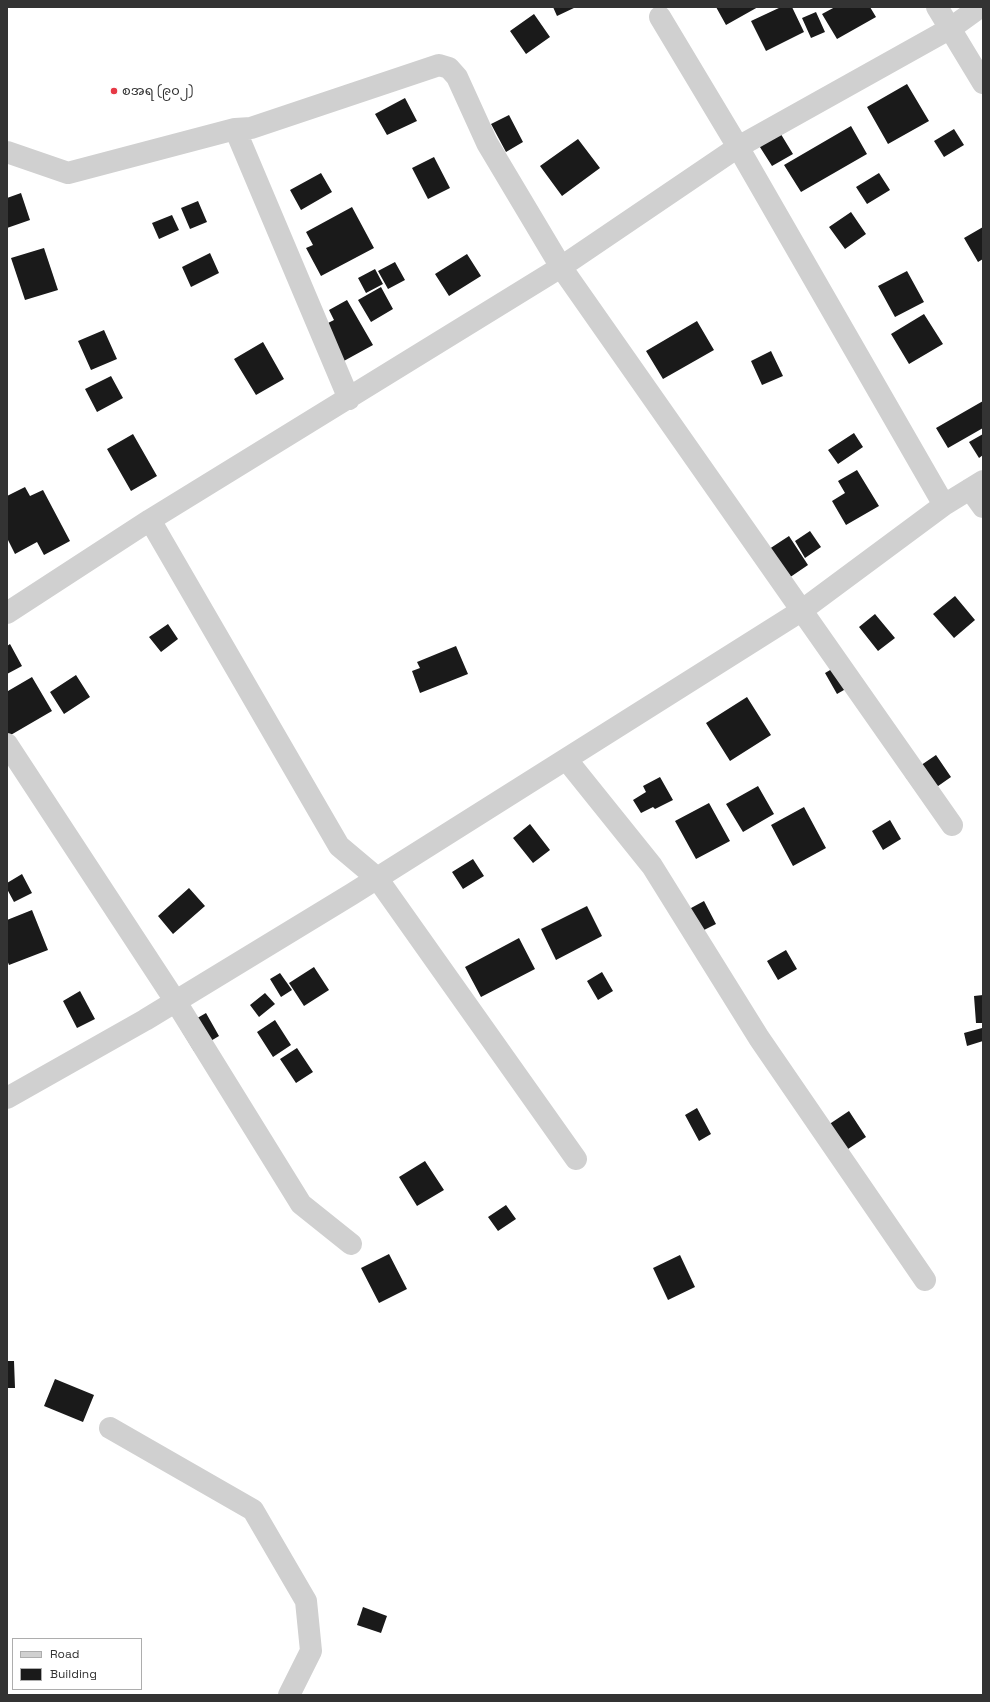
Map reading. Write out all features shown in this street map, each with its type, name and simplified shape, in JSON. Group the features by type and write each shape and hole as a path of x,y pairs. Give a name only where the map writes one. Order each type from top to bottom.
{"street":[{"path":"937,7 983,83"},
{"path":"7,613 150,520 349,399 561,267 738,147 951,28 980,7"},
{"path":"660,17 738,147 944,505"},
{"path":"7,152 68,173 235,129 250,128 439,65 449,68 457,77 487,143 561,267 952,825"},
{"path":"235,129 349,399"},
{"path":"7,1098 176,1002 377,878 801,611 944,505 977,485 983,507"},
{"path":"150,520 339,846 377,878 576,1159"},
{"path":"7,744 176,1002 302,1204 351,1244"},
{"path":"566,759 652,866 759,1038 925,1280"},
{"path":"110,1428 253,1510 306,1601 311,1651 289,1695"}],"building":[{"path":"553,7 576,7 557,16"},
{"path":"716,7 758,7 726,25"},
{"path":"781,7 792,7 804,32 766,51 751,21"},
{"path":"835,7 870,7 876,17 837,39 822,14"},
{"path":"816,12 825,32 811,38 802,18"},
{"path":"534,14 550,37 526,54 510,31"},
{"path":"907,84 929,121 888,144 867,107"},
{"path":"405,98 417,121 387,135 375,114"},
{"path":"509,115 523,142 506,152 491,124"},
{"path":"851,126 867,154 801,192 784,165"},
{"path":"954,129 964,145 944,157 934,141"},
{"path":"779,131 793,154 772,166 758,144"},
{"path":"578,139 600,168 562,196 540,166"},
{"path":"434,157 450,188 428,199 412,168"},
{"path":"321,173 332,192 301,210 290,190"},
{"path":"879,173 890,190 867,204 856,187"},
{"path":"21,193 30,220 7,228 7,198"},
{"path":"198,201 207,222 190,229 181,208"},
{"path":"352,207 374,248 321,276 306,248 313,245 306,232"},
{"path":"851,212 866,234 845,249 829,227"},
{"path":"172,215 179,230 159,239 152,223"},
{"path":"983,227 983,259 978,262 964,238"},
{"path":"44,248 58,290 25,300 11,258"},
{"path":"210,253 219,273 191,287 182,267"},
{"path":"467,254 481,276 449,296 435,274"},
{"path":"395,262 405,280 388,289 378,271"},
{"path":"375,269 383,284 366,293 358,278"},
{"path":"907,271 924,302 895,317 878,286"},
{"path":"381,287 393,309 371,322 358,300"},
{"path":"347,300 373,345 342,362 322,326 334,320 329,310"},
{"path":"924,314 943,344 909,364 891,334"},
{"path":"697,321 714,350 663,379 646,351"},
{"path":"104,330 117,359 91,370 78,341"},
{"path":"263,342 284,379 256,395 234,359"},
{"path":"771,351 783,376 762,385 751,361"},
{"path":"111,376 123,398 97,412 85,389"},
{"path":"983,401 983,428 948,448 936,428"},
{"path":"854,433 863,447 838,464 828,450"},
{"path":"133,434 157,476 131,491 107,449"},
{"path":"983,434 983,455 979,458 969,442"},
{"path":"857,470 879,506 846,525 832,501 845,493 838,481"},
{"path":"25,487 30,496 43,490 70,541 44,555 37,542 15,554 7,538 7,496"},
{"path":"810,531 821,547 805,558 795,541"},
{"path":"789,536 808,565 783,582 763,553"},
{"path":"955,596 975,620 954,638 933,614"},
{"path":"875,614 895,638 878,651 859,627"},
{"path":"168,624 178,639 161,652 149,637"},
{"path":"10,644 22,666 7,674 7,646"},
{"path":"456,646 468,674 420,693 412,671 420,668 417,662"},
{"path":"844,662 856,683 837,694 825,673"},
{"path":"76,675 90,697 64,714 50,692"},
{"path":"32,677 52,711 9,736 7,732 7,689 8,691"},
{"path":"747,697 771,735 730,761 706,723"},
{"path":"936,755 951,777 921,798 905,776"},
{"path":"660,777 673,800 655,809 653,807 641,813 633,800 646,792 643,786"},
{"path":"758,786 774,814 743,832 726,804"},
{"path":"709,803 730,841 696,859 675,821"},
{"path":"804,807 826,848 793,866 771,825"},
{"path":"890,820 901,839 883,850 872,831"},
{"path":"530,824 550,850 533,863 513,838"},
{"path":"473,859 484,876 463,889 452,872"},
{"path":"22,874 32,893 14,902 7,889 7,883"},
{"path":"189,888 205,906 173,934 158,916"},
{"path":"704,901 716,924 692,936 680,914"},
{"path":"587,906 602,936 556,960 541,929"},
{"path":"32,910 48,950 9,965 7,960 7,920"},
{"path":"519,938 535,969 481,997 465,967"},
{"path":"786,950 797,969 778,980 767,961"},
{"path":"314,967 329,990 304,1006 289,983"},
{"path":"602,972 613,991 598,1000 587,981"},
{"path":"280,973 292,990 281,997 270,979"},
{"path":"80,991 95,1019 77,1028 63,1001"},
{"path":"265,993 275,1004 259,1017 250,1005"},
{"path":"983,995 983,1023 976,1023 974,996"},
{"path":"206,1013 219,1036 194,1051 180,1028"},
{"path":"275,1020 291,1045 273,1057 257,1032"},
{"path":"982,1028 983,1041 967,1046 964,1033"},
{"path":"297,1048 313,1072 296,1083 280,1059"},
{"path":"697,1108 711,1134 699,1141 685,1115"},
{"path":"849,1111 866,1137 833,1159 816,1133"},
{"path":"425,1161 444,1190 417,1206 399,1177"},
{"path":"506,1205 516,1219 498,1231 488,1217"},
{"path":"389,1254 407,1289 379,1303 361,1268"},
{"path":"680,1255 695,1287 668,1300 653,1268"},
{"path":"7,1361 14,1361 15,1388 7,1388"},
{"path":"55,1379 94,1395 83,1422 44,1406"},
{"path":"363,1607 387,1616 381,1633 357,1625"}],"place":[{"name":"စအရ (၉၀၂)","path":"114,91"}]}
